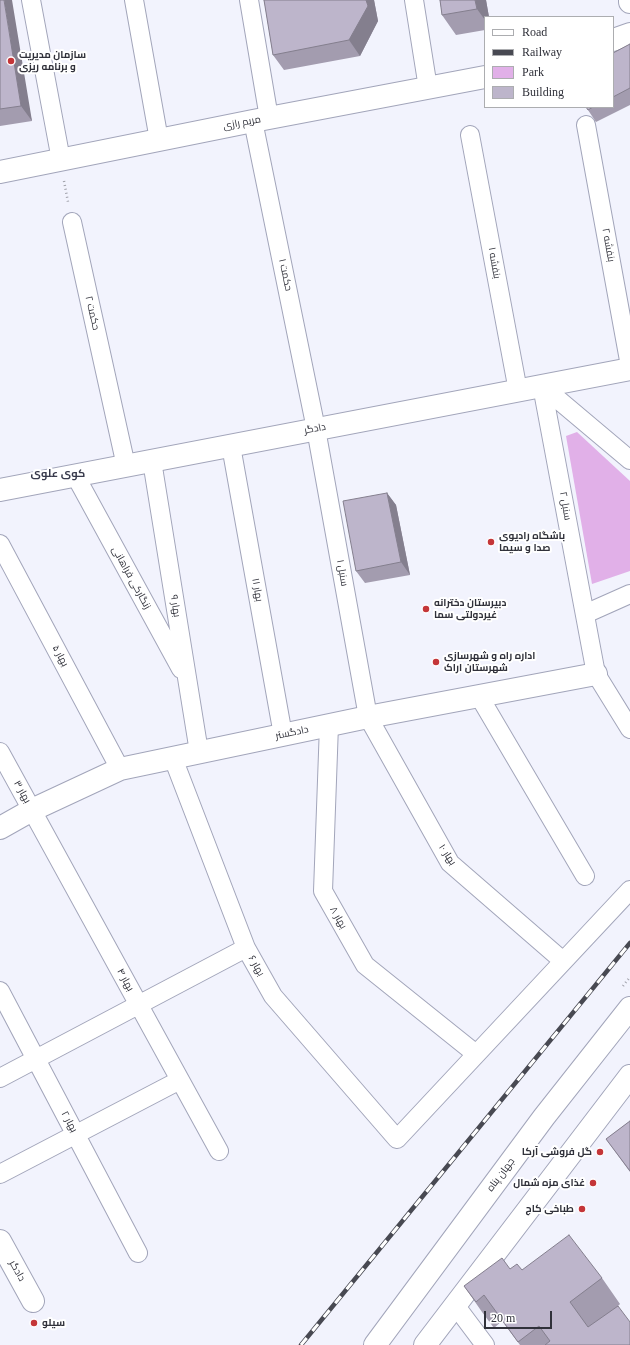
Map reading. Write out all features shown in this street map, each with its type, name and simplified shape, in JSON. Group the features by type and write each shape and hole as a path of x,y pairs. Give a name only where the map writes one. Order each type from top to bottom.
{"street":[{"path":"32,0 61,160"},
{"path":"134,0 159,140"},
{"name":"حکمت ۱","path":"249,0 261,120 316,429"},
{"path":"414,0 428,88"},
{"path":"614,40 630,34"},
{"name":"مریم رازی","path":"0,172 484,77"},
{"name":"بنفشه ۲","path":"586,125 630,366"},
{"name":"بنفشه ۱","path":"470,135 518,391"},
{"name":"حکمت ۲","path":"72,222 126,466"},
{"name":"دادگر","path":"0,490 630,369"},
{"path":"542,386 630,460"},
{"name":"سنبل ۲","path":"542,386 596,674"},
{"name":"سنبل ۱","path":"316,429 368,717"},
{"name":"بهار ۱۱","path":"231,446 283,735"},
{"name":"بهار ۹","path":"152,460 199,752"},
{"name":"زنگارکی فراهانی","path":"75,476 187,681"},
{"name":"بهار ۵","path":"0,544 120,769"},
{"path":"584,614 630,594"},
{"path":"596,674 630,729"},
{"name":"دادگستر","path":"0,828 32,810 120,769 368,717 596,674"},
{"path":"479,696 585,876"},
{"name":"بهار ۱۰","path":"368,717 450,863 563,961"},
{"name":"بهار ۸","path":"329,725 323,891 365,965 476,1054"},
{"name":"بهار ۳","path":"0,752 32,810"},
{"name":"بهار ۶","path":"173,758 246,948 273,996 397,1139 476,1054"},
{"name":"بهار ۴","path":"32,810 218,1151"},
{"path":"476,1054 630,890"},
{"path":"0,1078 246,948"},
{"name":"بهار ۲","path":"0,991 138,1253"},
{"name":"جهان پناه","path":"375,1345 544,1117 630,1008"},
{"path":"425,1345 630,1076"},
{"path":"0,1174 180,1080"},
{"name":"دادگر","path":"0,1240 33,1301"},
{"path":"455,1305 486,1345"}],"path":[{"path":"61,160 72,222"}],"green space":[{"path":"577,432 630,481 630,571 592,584 566,436"}],"building":[{"path":"0,0 4,0 21,106 0,109"},
{"path":"264,0 366,0 368,6 349,40 273,55"},
{"path":"440,0 475,0 477,9 442,15"},
{"path":"630,44 630,88 614,96 614,52"},
{"path":"387,493 401,562 356,571 343,501"},
{"path":"630,1121 630,1171 606,1139"},
{"path":"569,1235 602,1278 570,1302 588,1327 618,1306 630,1322 630,1345 545,1345 550,1341 539,1326 518,1342 484,1295 476,1302 464,1286 502,1258 510,1269 517,1264 522,1270"}],"railway":[{"path":"301,1345 630,943"}],"place":[{"name":"سازمان مدیریت و برنامه ریزی","path":"11,61"},
{"name":"باشگاه رادیوی صدا و سیما","path":"491,542"},
{"name":"دبیرستان دخترانه غیردولتی سما","path":"426,609"},
{"name":"اداره راه و شهرسازی شهرستان اراک","path":"436,662"},
{"name":"گل فروشی آرکا","path":"600,1152"},
{"name":"غذای مزه شمال","path":"593,1183"},
{"name":"طباخی کاج","path":"582,1209"},
{"name":"سیلو","path":"34,1323"}],"district":[{"name":"کوی علوی","path":"58,474"}]}
